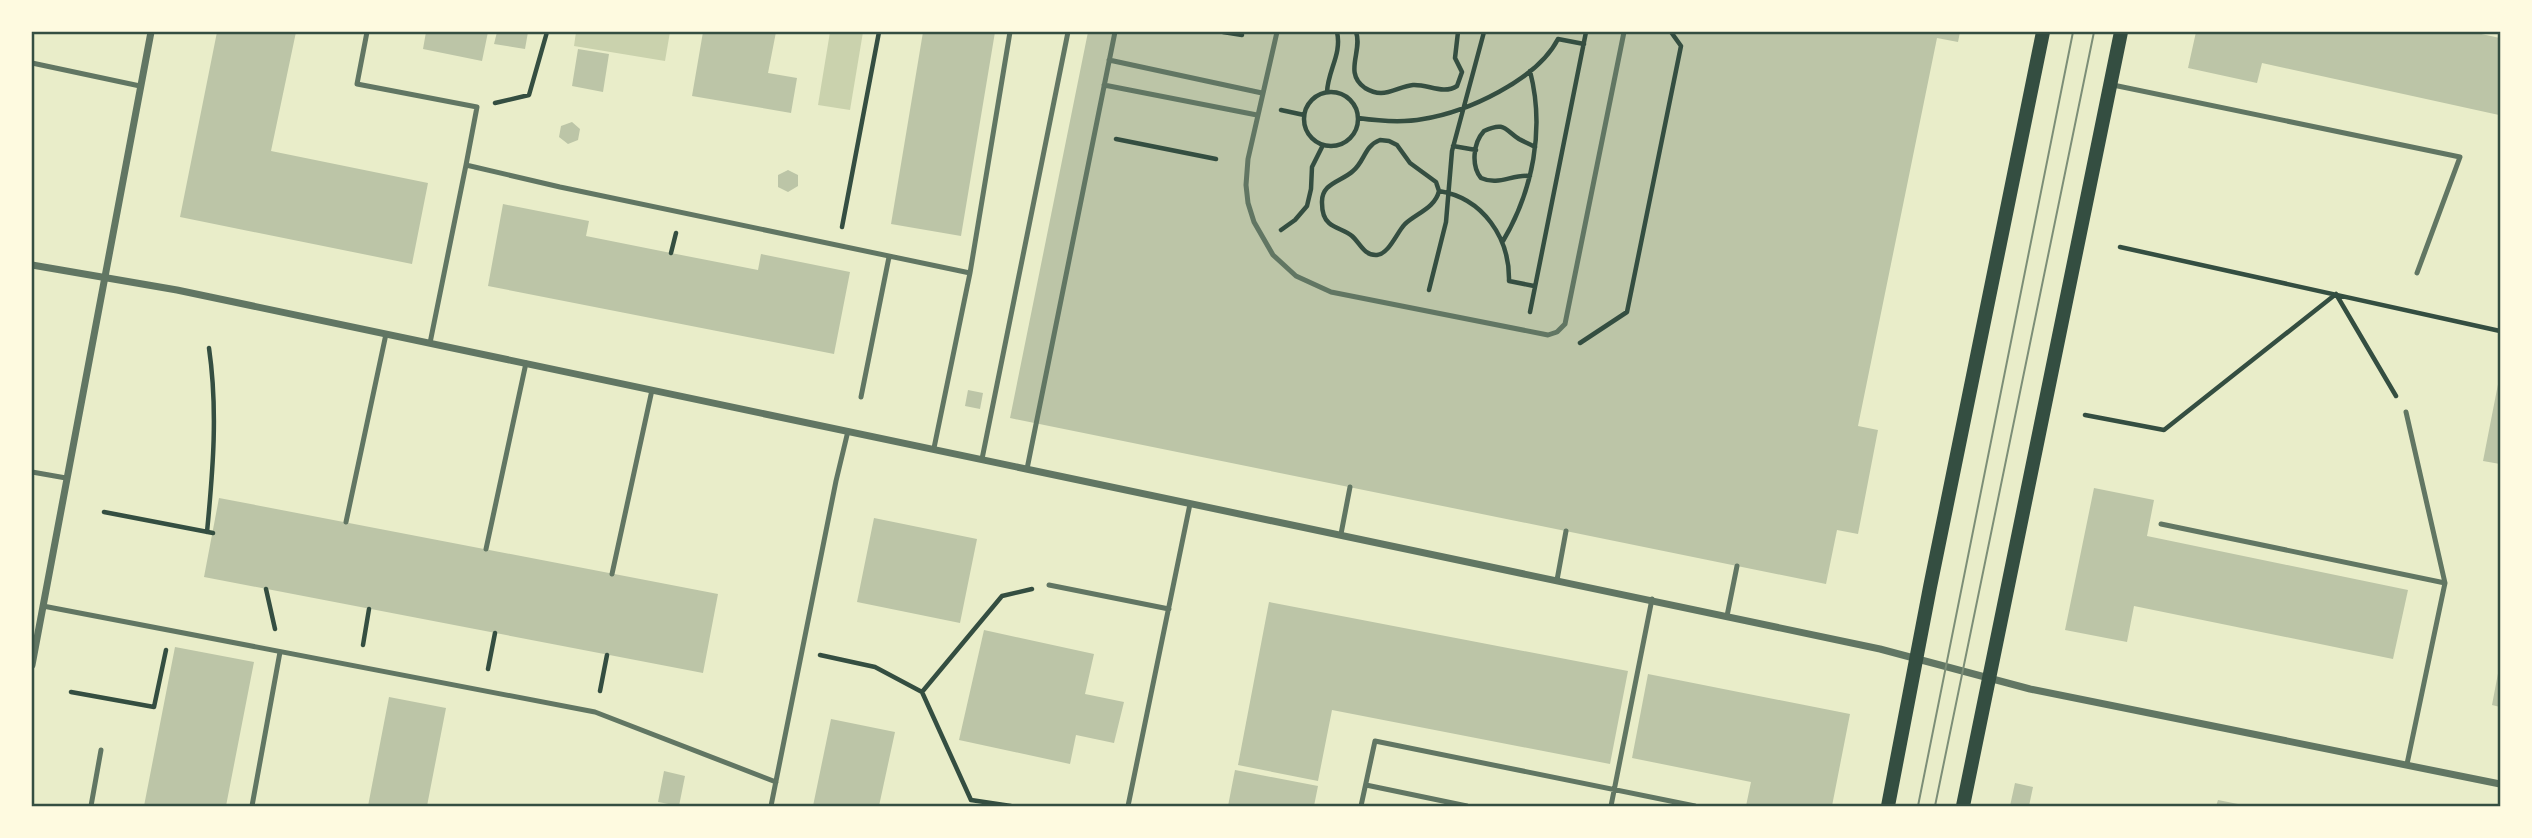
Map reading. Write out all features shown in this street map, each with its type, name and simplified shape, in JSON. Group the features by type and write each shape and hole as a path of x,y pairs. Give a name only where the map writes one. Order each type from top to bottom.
{"main road":[{"path":"1888,807 2043,32"},
{"path":"1963,807 2121,32"}],"street":[{"path":"32,665 151,32"},
{"path":"32,265 386,334 1341,534 1917,657 2030,689 2501,784"}],"lane":[{"path":"367,32 357,84 477,107 429,343"},
{"path":"934,449 970,273 1010,32"},
{"path":"982,459 1068,32"},
{"path":"1027,468 1115,32"},
{"path":"1277,32 1247,172 1248,203 1254,222 1266,246 1277,259 1296,276 1337,293 1544,335 1553,334 1565,324 1624,32"},
{"path":"1109,61 1262,93"},
{"path":"32,63 140,86"},
{"path":"1104,85 1257,116"},
{"path":"2110,85 2459,157 2417,273"},
{"path":"466,165 970,273"},
{"path":"861,397 889,257"},
{"path":"346,523 386,334"},
{"path":"486,549 526,363"},
{"path":"612,574 652,390"},
{"path":"2406,412 2445,583 2407,764"},
{"path":"771,807 848,431"},
{"path":"32,472 66,478"},
{"path":"1341,534 1350,487"},
{"path":"1128,807 1190,504"},
{"path":"2161,524 2445,583"},
{"path":"1557,580 1566,531"},
{"path":"1727,616 1737,566"},
{"path":"1049,585 1169,609"},
{"path":"1611,807 1652,600"},
{"path":"43,606 595,712 776,782"},
{"path":"252,807 280,652"},
{"path":"1361,807 1375,741 1695,807"},
{"path":"91,807 102,750"},
{"path":"1366,785 1467,807"}],"path":[{"path":"477,107 529,95 547,32"},
{"path":"838,245 879,32"},
{"path":"1223,32 1242,35"},
{"path":"1328,92 1329,75 1338,54 1339,32"},
{"path":"1356,32 1358,51 1353,70 1357,80 1370,90 1380,93 1413,85 1449,90 1457,86 1461,78 1461,68 1455,58 1458,32"},
{"path":"1429,292 1443,241 1453,146 1483,32"},
{"path":"1517,309 1530,312 1586,32"},
{"path":"1571,348 1627,312 1681,46 1671,32"},
{"path":"1358,118 1421,120 1463,106 1507,86 1547,58 1558,39 1584,44"},
{"path":"1503,241 1519,209 1530,176 1535,147 1536,96 1530,71"},
{"path":"1461,78 1471,80"},
{"path":"1328,92 1348,99 1354,105 1358,118 1352,136 1345,142 1332,146 1323,145 1308,133 1304,115 1310,101 1328,92"},
{"path":"1281,97 1279,110 1304,115"},
{"path":"1530,176 1510,177 1497,182 1487,180 1475,170 1476,150 1479,135 1497,127 1509,130 1517,139 1535,147"},
{"path":"1108,137 1216,159"},
{"path":"1386,140 1394,143 1410,163 1436,182 1438,191 1434,203 1411,219 1386,250 1376,255 1367,252 1352,236 1329,222 1323,214 1321,202 1326,188 1355,170 1374,142 1386,140"},
{"path":"1280,231 1300,216 1310,200 1312,167 1323,145"},
{"path":"1453,146 1476,150"},
{"path":"1438,191 1474,205 1491,222 1503,241 1509,265 1509,281 1534,286"},
{"path":"1310,200 1321,202"},
{"path":"1276,225 1284,238"},
{"path":"2120,247 2501,331"},
{"path":"1416,289 1442,294"},
{"path":"2336,294 2406,412"},
{"path":"2085,415 2164,430 2336,294"},
{"path":"104,512 210,532 215,406 209,348"},
{"path":"922,692 1002,596 1049,585"},
{"path":"266,589 280,652"},
{"path":"360,667 369,609"},
{"path":"71,692 154,707 170,631"},
{"path":"484,691 495,633"},
{"path":"802,651 875,667 922,692 971,800 1011,807"},
{"path":"595,712 607,655"}],"green space":[{"path":"576,32 670,32 665,61 574,46"},
{"path":"830,32 863,32 850,110 818,105"}],"building":[{"path":"217,32 296,32 271,151 428,183 412,264 180,217"},
{"path":"426,32 488,32 482,61 423,49"},
{"path":"497,32 528,32 525,49 494,44"},
{"path":"703,32 776,32 768,73 797,78 791,113 692,96"},
{"path":"923,32 995,32 961,236 891,224"},
{"path":"1088,32 1960,32 1958,42 1937,38 1858,426 1878,430 1858,534 1837,530 1826,584 1010,418"},
{"path":"2196,32 2472,32 2500,38 2499,115 2262,63 2257,83 2188,68"},
{"path":"578,49 609,54 603,92 572,86"},
{"path":"572,122 580,129 578,140 568,144 559,137 561,126"},
{"path":"788,170 798,175 798,186 788,192 778,187 778,175"},
{"path":"503,204 589,221 586,236 671,253 758,270 761,254 850,272 834,354 488,286"},
{"path":"2500,379 2500,464 2483,461"},
{"path":"968,390 983,393 980,409 965,406"},
{"path":"2094,488 2154,500 2147,536 2408,590 2393,659 2134,606 2127,642 2065,630"},
{"path":"219,498 718,594 703,673 204,577"},
{"path":"874,518 977,539 960,623 857,602"},
{"path":"1269,602 1628,671 1610,764 1332,710 1318,781 1238,765"},
{"path":"984,630 1094,654 1085,694 1124,702 1114,743 1076,735 1070,764 959,740"},
{"path":"175,647 254,662 226,806 144,806"},
{"path":"2500,668 2500,707 2492,705"},
{"path":"1648,674 1850,714 1832,806 1746,806 1751,782 1632,758"},
{"path":"389,697 446,708 427,806 368,806"},
{"path":"831,719 895,732 879,806 813,806"},
{"path":"1235,770 1318,786 1314,806 1228,806"},
{"path":"664,771 685,776 679,806 658,802"},
{"path":"2015,783 2033,787 2029,806 2010,806"},
{"path":"2218,800 2243,805 2243,806 2216,806"}],"tram line":[{"path":"1918,806 2073,32"},
{"path":"1935,806 2094,32"}]}
